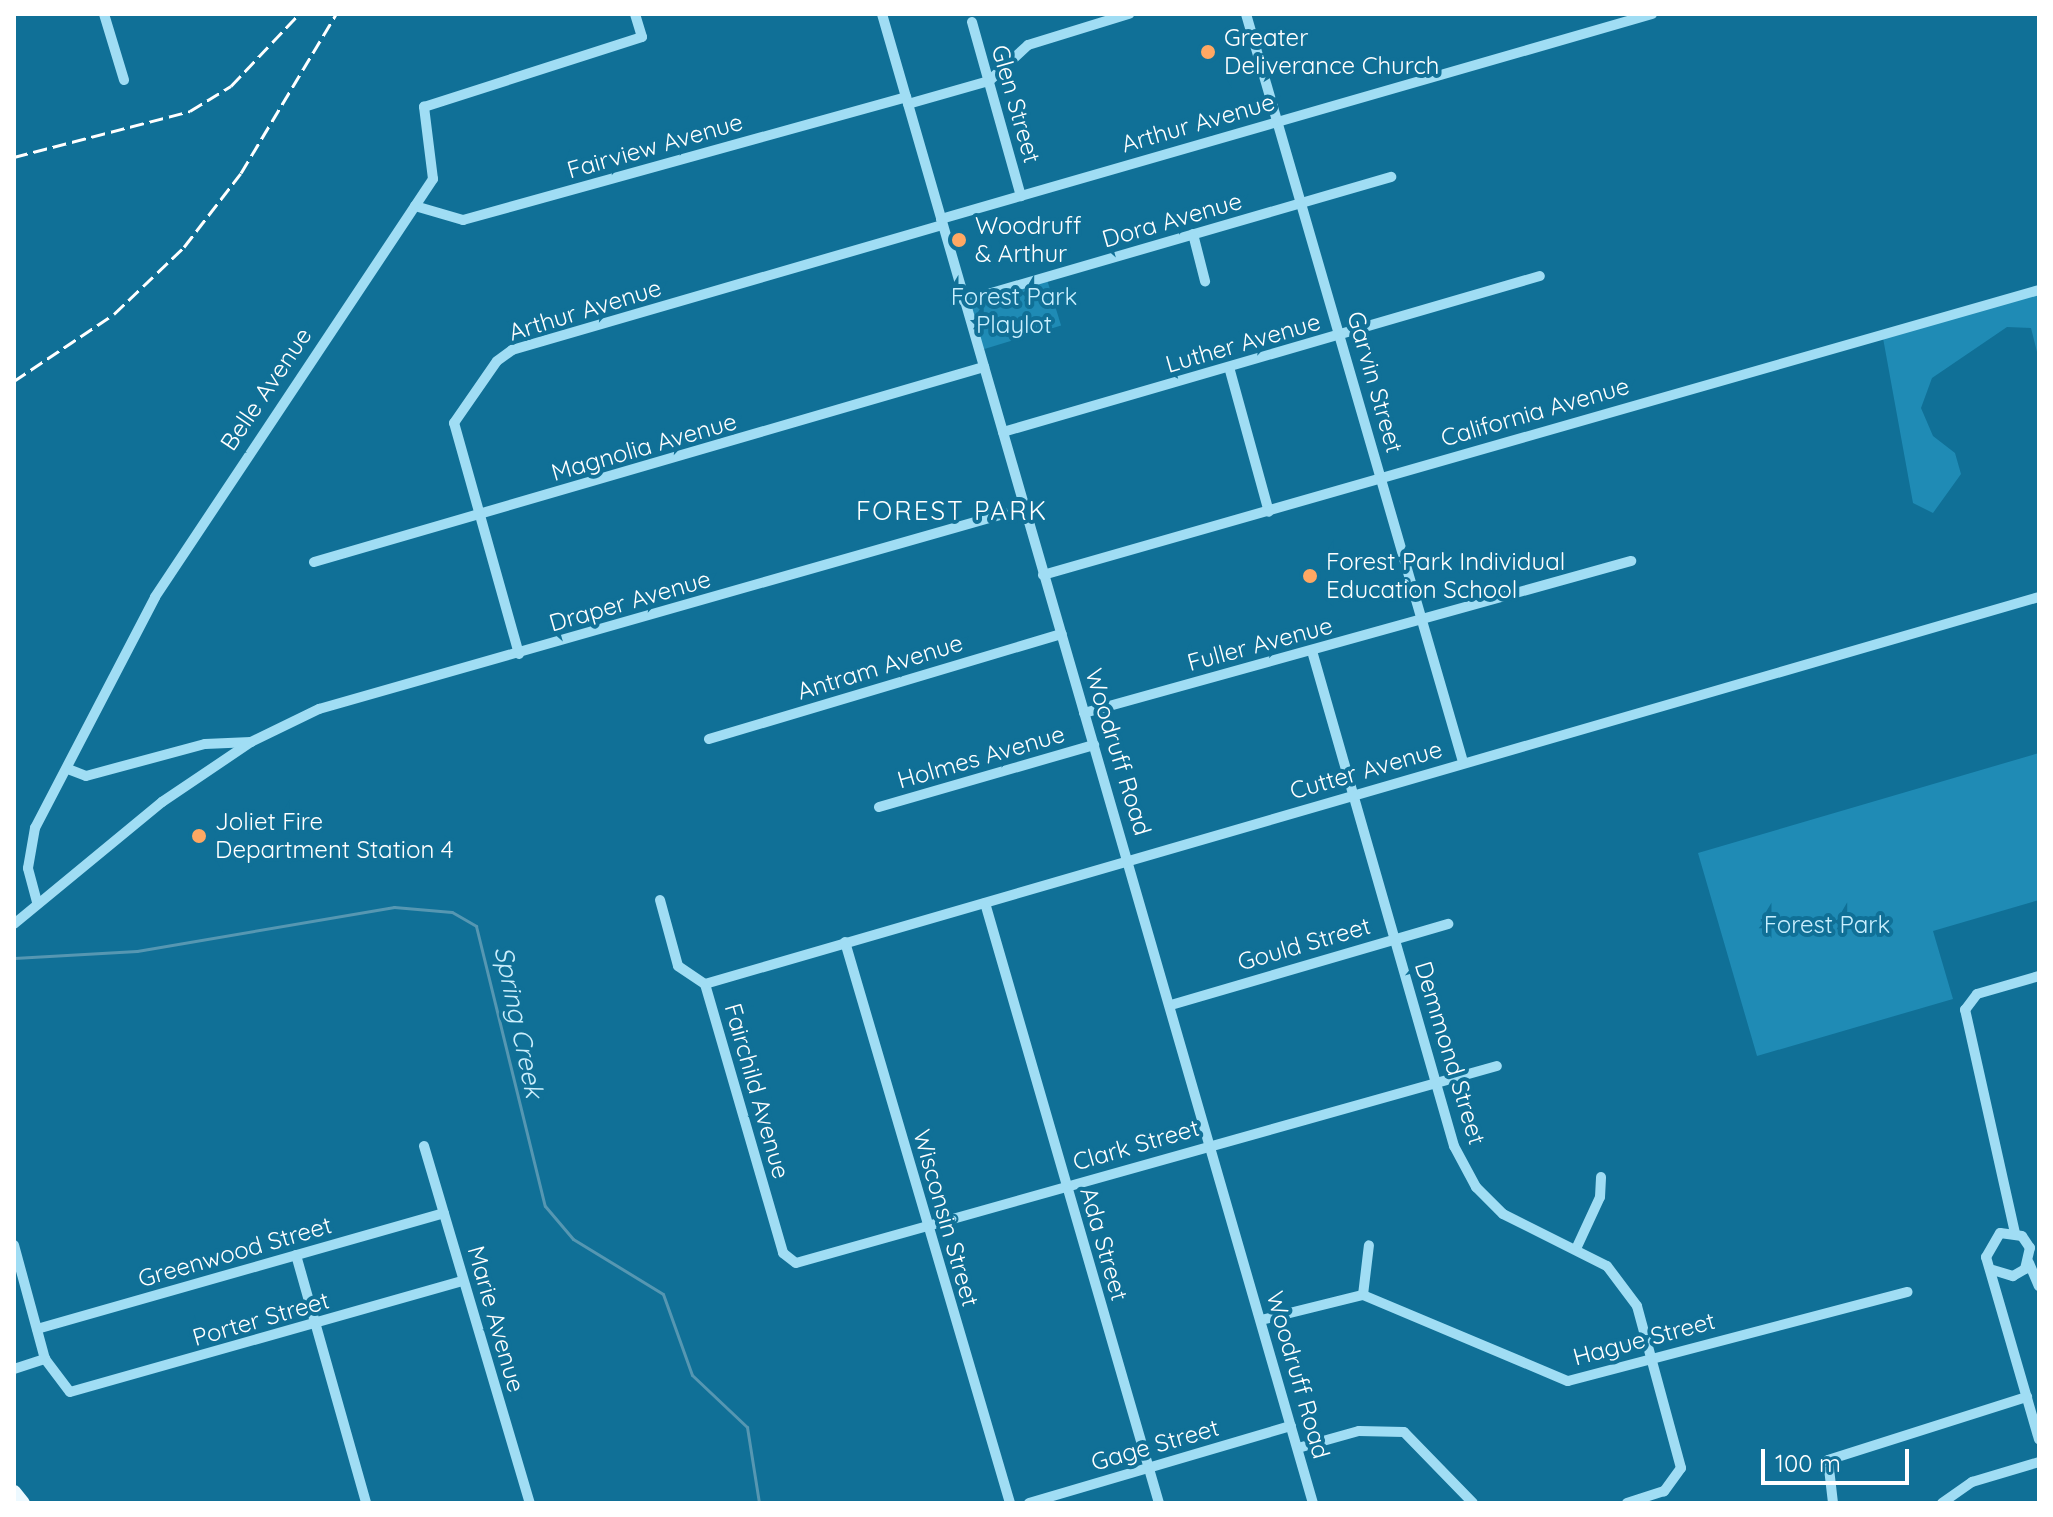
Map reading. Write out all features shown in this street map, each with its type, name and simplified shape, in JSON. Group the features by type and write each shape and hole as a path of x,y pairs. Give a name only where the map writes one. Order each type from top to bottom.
{"main road":[{"path":"14,1492 23,1503"}],"street":[{"path":"104,14 124,80"},
{"name":"Belle Avenue","path":"37,902 28,868 35,828 155,597 433,179 422,118 433,98 642,37 635,14"},
{"name":"Woodruff Road","path":"882,14 1313,1503"},
{"name":"Fairview Avenue","path":"415,206 463,220 989,81 1028,45 1129,14"},
{"name":"Garvin Street","path":"1246,14 1342,336 1463,762"},
{"path":"1606,14 1610,26"},
{"name":"Arthur Avenue","path":"477,515 454,423 512,350 1021,196 1652,14"},
{"name":"Glen Street","path":"972,22 1021,196"},
{"name":"Dora Avenue","path":"964,301 1391,177"},
{"path":"1193,234 1205,281"},
{"name":"Luther Avenue","path":"1003,432 1540,276"},
{"name":"California Avenue","path":"1043,575 2039,290"},
{"name":"Magnolia Avenue","path":"314,562 984,367"},
{"path":"1229,367 1269,512"},
{"name":"Draper Avenue","path":"14,924 116,835 251,742 319,709 1024,508"},
{"path":"477,515 519,654"},
{"name":"Fuller Avenue","path":"1084,713 1631,561"},
{"name":"Cutter Avenue","path":"705,984 2039,597"},
{"name":"Antram Avenue","path":"709,739 1062,634"},
{"name":"Demmond Street","path":"1312,651 1454,1146 1476,1187 1503,1214 1576,1249 1627,1284 1653,1359 1680,1479 1627,1503"},
{"name":"Draper Avenue","path":"68,769 86,776 205,744 251,742"},
{"name":"Holmes Avenue","path":"879,807 1094,745"},
{"name":"Fairchild Avenue","path":"660,900 678,966 705,984 788,1260"},
{"name":"Ada Street","path":"985,903 1159,1503"},
{"name":"Gould Street","path":"1171,1005 1448,924"},
{"name":"Wisconsin Street","path":"845,942 1010,1503"},
{"path":"1993,1270 2013,1276 2029,1263 2034,1247 2015,1233 1965,1005 1977,994 2039,976"},
{"name":"Clark Street","path":"788,1260 928,1227 1211,1144 1497,1066"},
{"name":"Marie Avenue","path":"424,1146 530,1503"},
{"path":"1576,1249 1600,1197 1601,1177"},
{"name":"Greenwood Street","path":"37,1329 444,1213"},
{"path":"2015,1233 1989,1243 1993,1270 2039,1439"},
{"path":"14,1245 45,1359 14,1369"},
{"path":"1261,1320 1363,1295 1369,1245"},
{"path":"296,1255 366,1503"},
{"path":"2029,1263 2039,1286"},
{"name":"Porter Street","path":"45,1359 70,1392 463,1281"},
{"name":"Hague Street","path":"1363,1295 1554,1377 1598,1375 1908,1292"},
{"path":"1833,1503 1828,1460 2027,1397"},
{"name":"Gage Street","path":"1029,1503 1291,1426"},
{"path":"1298,1448 1359,1431 1404,1432 1473,1503"},
{"path":"1942,1503 1972,1482 2039,1462"}],"green space":[{"name":"Forest Park Playlot","path":"1045,273 1061,326 984,349 968,297"},
{"path":"2039,294 2039,360 2031,328 2007,327 1932,378 1921,408 1933,436 1955,453 1961,474 1933,513 1913,503 1883,338"},
{"name":"Forest Park","path":"2039,753 2039,900 1933,931 1953,999 1757,1056 1698,853"}],"waterway":[{"name":"Spring Creek","path":"14,958 137,951 394,907 452,912 476,926 545,1206 573,1239 663,1294 692,1375 747,1427 759,1503"}],"railway":[{"path":"14,157 190,111 231,86 299,14"},
{"path":"14,381 114,314 184,247 241,173 336,14"}],"place":[{"name":"Greater Deliverance Church","path":"1208,52"},
{"name":"Woodruff & Arthur","path":"959,240"},
{"name":"Forest Park Individual Education School","path":"1310,576"},
{"name":"Joliet Fire Department Station 4","path":"199,836"}],"district":[{"name":"FOREST PARK","path":"952,511"}]}
